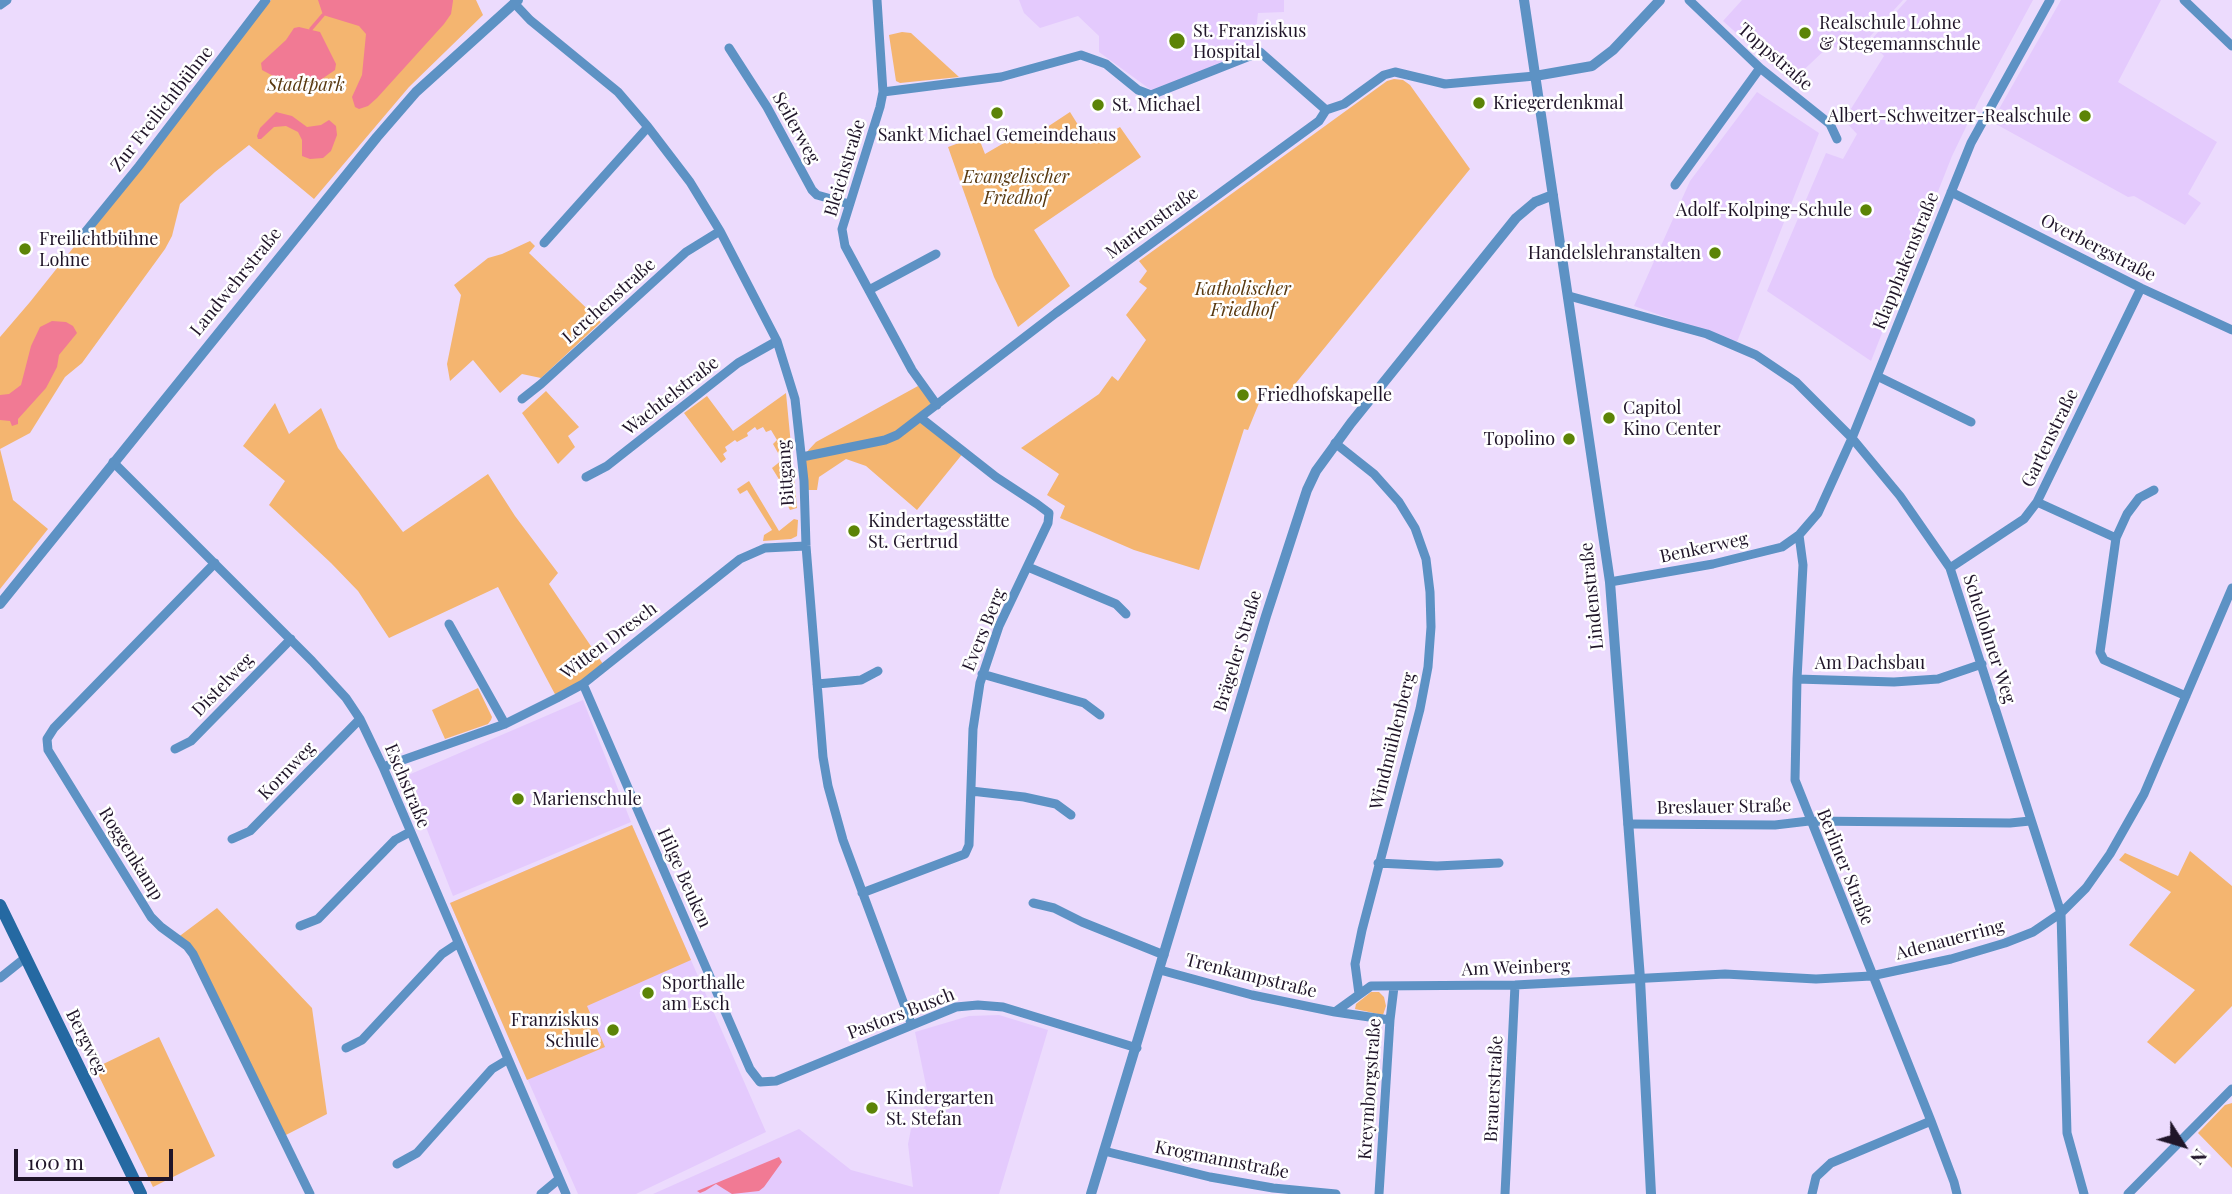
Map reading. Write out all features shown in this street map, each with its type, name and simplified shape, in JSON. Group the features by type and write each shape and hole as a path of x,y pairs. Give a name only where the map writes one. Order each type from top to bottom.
{"main road":[{"name":"Bergweg","path":"0,905 141,1194"}],"street":[{"path":"0,5 6,0"},
{"name":"Zur Freilichtbühne","path":"82,236 266,0"},
{"name":"Bleichstraße","path":"877,0 883,92 842,229 845,246 912,370 937,405"},
{"name":"Lindenstraße","path":"1524,0 1610,582 1640,979 1651,1194"},
{"path":"1535,76 1592,66 1613,50 1660,0"},
{"name":"Toppstraße","path":"1689,0 1760,68 1830,124 1837,139"},
{"name":"Klapphakenstraße","path":"1799,535 1818,513 1852,438 1971,144 2050,0"},
{"path":"2184,0 2232,46"},
{"name":"Bittgang","path":"516,1 530,20 618,92 648,127 690,182 720,231 777,341 795,399 802,457 806,545 828,786 843,840 911,1023"},
{"name":"Landwehrstraße","path":"0,604 384,129 416,92 516,1"},
{"name":"Seilerweg","path":"729,48 767,107 812,190 817,195 849,204"},
{"path":"883,92 992,79 1081,55 1106,64 1138,90 1151,95 1260,52 1326,110"},
{"path":"1675,185 1760,68"},
{"name":"Marienstraße","path":"802,457 886,440 921,418 1078,297 1320,121 1326,110 1344,103 1384,75 1395,72 1445,84 1469,84 1535,76"},
{"path":"544,243 648,127"},
{"name":"Overbergstraße","path":"1951,192 2141,288 2232,330"},
{"name":"Brägeler Straße","path":"1091,1194 1307,490 1335,443 1516,218 1535,202 1553,195"},
{"name":"Lerchenstraße","path":"522,399 686,252 720,231"},
{"path":"869,290 936,254"},
{"name":"Gartenstraße","path":"1950,568 2024,519 2036,502 2141,288"},
{"name":"Schellohner Weg","path":"1569,296 1707,334 1756,355 1796,382 1852,438 1900,496 1950,568 2061,914 2067,1133 2084,1194"},
{"name":"Wachtelstraße","path":"586,477 607,466 738,363 777,341"},
{"path":"1877,376 1971,422"},
{"name":"Evers Berg","path":"862,893 965,854 969,845 973,729 982,674 999,626 1048,523 1049,513 996,477 921,418"},
{"name":"Windmühlenberg","path":"1335,443 1374,474 1399,502 1415,528 1426,559 1430,592 1431,627 1420,709 1378,863 1355,964 1359,993"},
{"name":"Eschstraße","path":"113,462 291,639 346,698 360,719 566,1194"},
{"path":"2154,490 2139,498 2127,514 2116,538 2100,652 2104,660 2186,696"},
{"path":"2036,502 2116,538"},
{"name":"Benkerweg","path":"1610,582 1713,564 1782,547 1799,535"},
{"name":"Berliner Straße","path":"1799,535 1804,565 1794,780 1931,1121 1957,1194"},
{"name":"Witten Dresch","path":"383,767 505,724 583,684 740,559 765,548 806,545"},
{"name":"Roggenkamp","path":"215,563 54,728 47,739 48,750 151,917 193,954 310,1194"},
{"path":"1028,567 1116,604 1126,614"},
{"name":"Adenauerring","path":"1640,979 1725,974 1816,979 1871,976 1951,959 2005,943 2033,932 2061,914 2086,888 2110,854 2144,794 2232,588"},
{"path":"449,624 505,724"},
{"name":"Distelweg","path":"175,749 191,741 291,639"},
{"name":"Am Dachsbau","path":"1797,679 1894,682 1938,679 1982,664"},
{"path":"817,684 860,680 878,671"},
{"path":"982,674 1084,703 1100,715"},
{"name":"Hilge Beuken","path":"583,684 750,1069 760,1082"},
{"name":"Kornweg","path":"232,839 250,831 360,719"},
{"path":"971,791 1056,804 1071,815"},
{"name":"Breslauer Straße","path":"1628,824 2030,821"},
{"path":"300,926 318,919 395,840 410,832"},
{"path":"1378,863 1437,866 1499,863"},
{"path":"1033,904 1054,908 1164,955"},
{"path":"346,1048 362,1040 442,954 457,944"},
{"path":"0,978 25,958"},
{"name":"Trenkampstraße","path":"1160,970 1252,995 1335,1013 1390,1020"},
{"name":"Am Weinberg","path":"1394,987 1640,979"},
{"name":"Brauerstraße","path":"1505,1194 1515,985"},
{"name":"Trenkampstraße","path":"1335,1013 1371,986 1394,987"},
{"name":"Kreymborgstraße","path":"1379,1194 1394,987"},
{"name":"Pastors Busch","path":"760,1082 776,1081 911,1023 956,1007 978,1005 1003,1007 1137,1048"},
{"path":"397,1164 418,1153 492,1069 507,1060"},
{"path":"2128,1194 2231,1091"},
{"path":"1812,1194 1816,1177 1831,1163 1931,1121"},
{"name":"Krogmannstraße","path":"1104,1151 1210,1177 1273,1188 1336,1194"},
{"path":"541,1194 559,1179"}],"shaded area":[{"path":"318,0 453,1 451,14 444,24 377,98 368,106 359,109 355,107 352,97 362,75 366,34 359,26 323,15"},
{"name":"St. Franziskus Hospital","path":"1019,0 1284,0 1284,12 1258,13 1254,46 1216,67 1151,90 1099,52 1099,36 1078,16 1040,28 1024,13"},
{"name":"Realschule Lohne & Stegemannschule","path":"1742,0 1903,0 1856,52 1829,46 1791,82 1723,21"},
{"name":"Adolf-Kolping-Schule","path":"1907,0 2033,0 1952,156 1871,361 1767,291 1826,153 1843,159 1857,134 1844,120 1884,56 1870,41"},
{"name":"Albert-Schweitzer-Realschule","path":"2061,0 2161,0 2118,82 2217,142 2188,194 2201,203 2185,225 2134,196 2128,197 1994,123 1999,109"},
{"path":"294,28 320,32 336,64 335,70 307,94 262,70 261,63 286,40"},
{"name":"Handelslehranstalten","path":"1757,92 1819,133 1737,342 1634,306 1690,181"},
{"path":"276,112 292,116 307,127 321,125 329,120 336,126 337,135 331,151 323,158 310,159 302,156 302,140 298,132 286,126 274,127 258,139 260,128"},
{"path":"52,321 66,322 73,326 77,333 59,355 57,367 46,388 18,419 18,424 12,426 10,421 0,420 0,395 9,394 21,385 31,346 40,327"},
{"name":"Marienschule","path":"583,700 631,822 453,896 406,776"},
{"name":"Franziskus Schule","path":"632,825 766,1132 636,1194 578,1194 450,903"},
{"path":"999,1015 1048,1030 999,1194 653,1194 799,1129 851,1170 913,1187 908,1144 911,1129 921,1116 928,1095 915,1032 969,1016"},
{"path":"779,1157 782,1162 759,1191 732,1194 716,1184 700,1193 697,1191"}],"green space":[{"name":"Stadtpark","path":"271,0 476,0 483,15 409,87 314,199 249,145 180,204 172,236 165,249 82,363 65,377 30,433 0,449 0,337"},
{"path":"911,33 959,77 900,83 896,81 889,35"},
{"name":"Katholischer Friedhof","path":"1403,80 1410,85 1470,169 1287,394 1274,388 1264,391 1248,430 1244,429 1199,570 1134,550 1060,518 1065,506 1047,495 1059,474 1021,448 1099,394 1112,376 1118,381 1146,340 1126,315 1147,288 1139,282 1147,271 1139,261 1387,81"},
{"name":"Evangelischer Friedhof","path":"1070,112 1090,144 1120,127 1141,157 1034,230 1070,286 1018,327 994,277 948,147 978,136 985,154 1021,133 1026,141"},
{"path":"530,241 535,246 529,253 601,322 541,378 522,374 500,393 473,360 450,381 447,364 461,295 454,285 488,258"},
{"path":"918,386 937,405 922,417 964,452 917,510 866,466 846,459 819,477 817,490 804,490 802,457 816,442"},
{"path":"546,391 579,427 568,436 575,447 558,464 522,413"},
{"path":"786,393 797,508 790,510 788,506 793,502 772,468 782,460 773,444 777,440 771,430 766,432 763,427 757,430 755,427 747,433 748,436 737,442 735,440 725,447 727,451 723,454 726,459 721,463 684,413 707,396 733,431"},
{"path":"275,403 289,434 321,408 338,448 403,532 488,474 515,516 558,573 549,584 605,667 557,698 498,587 389,638 358,591 269,505 285,481 243,446"},
{"path":"0,449 13,500 48,529 0,589"},
{"path":"749,481 779,531 794,519 798,520 797,536 763,541 764,535 772,530 747,490 740,494 737,489"},
{"path":"478,688 491,720 488,724 445,739 432,710"},
{"path":"632,825 691,960 587,1006 605,1047 527,1080 450,903"},
{"path":"2190,851 2232,886 2232,1006 2175,1064 2147,1042 2195,990 2129,945 2171,892 2119,860 2125,853 2178,876"},
{"path":"217,908 312,1008 327,1114 282,1137 193,954 177,938"},
{"path":"1371,992 1379,992 1384,997 1386,1006 1383,1015 1355,1009 1356,1004"},
{"path":"159,1037 215,1156 153,1187 95,1068"},
{"path":"2232,1103 2232,1168 2198,1133 2225,1105"}],"waterway":[{"path":"311,29 323,15"}],"place":[{"name":"Realschule Lohne & Stegemannschule","path":"1805,33"},
{"name":"St. Franziskus Hospital","path":"1177,41"},
{"name":"Kriegerdenkmal","path":"1479,103"},
{"name":"St. Michael","path":"1098,105"},
{"name":"Sankt Michael Gemeindehaus","path":"997,113"},
{"name":"Albert-Schweitzer-Realschule","path":"2085,116"},
{"name":"Adolf-Kolping-Schule","path":"1866,210"},
{"name":"Freilichtbühne Lohne","path":"25,249"},
{"name":"Handelslehranstalten","path":"1715,253"},
{"name":"Friedhofskapelle","path":"1243,395"},
{"name":"Capitol Kino Center","path":"1609,418"},
{"name":"Topolino","path":"1569,439"},
{"name":"Kindertagesstätte St. Gertrud","path":"854,531"},
{"name":"Marienschule","path":"518,799"},
{"name":"Sporthalle am Esch","path":"648,993"},
{"name":"Franziskus Schule","path":"613,1030"},
{"name":"Kindergarten St. Stefan","path":"872,1108"}]}
